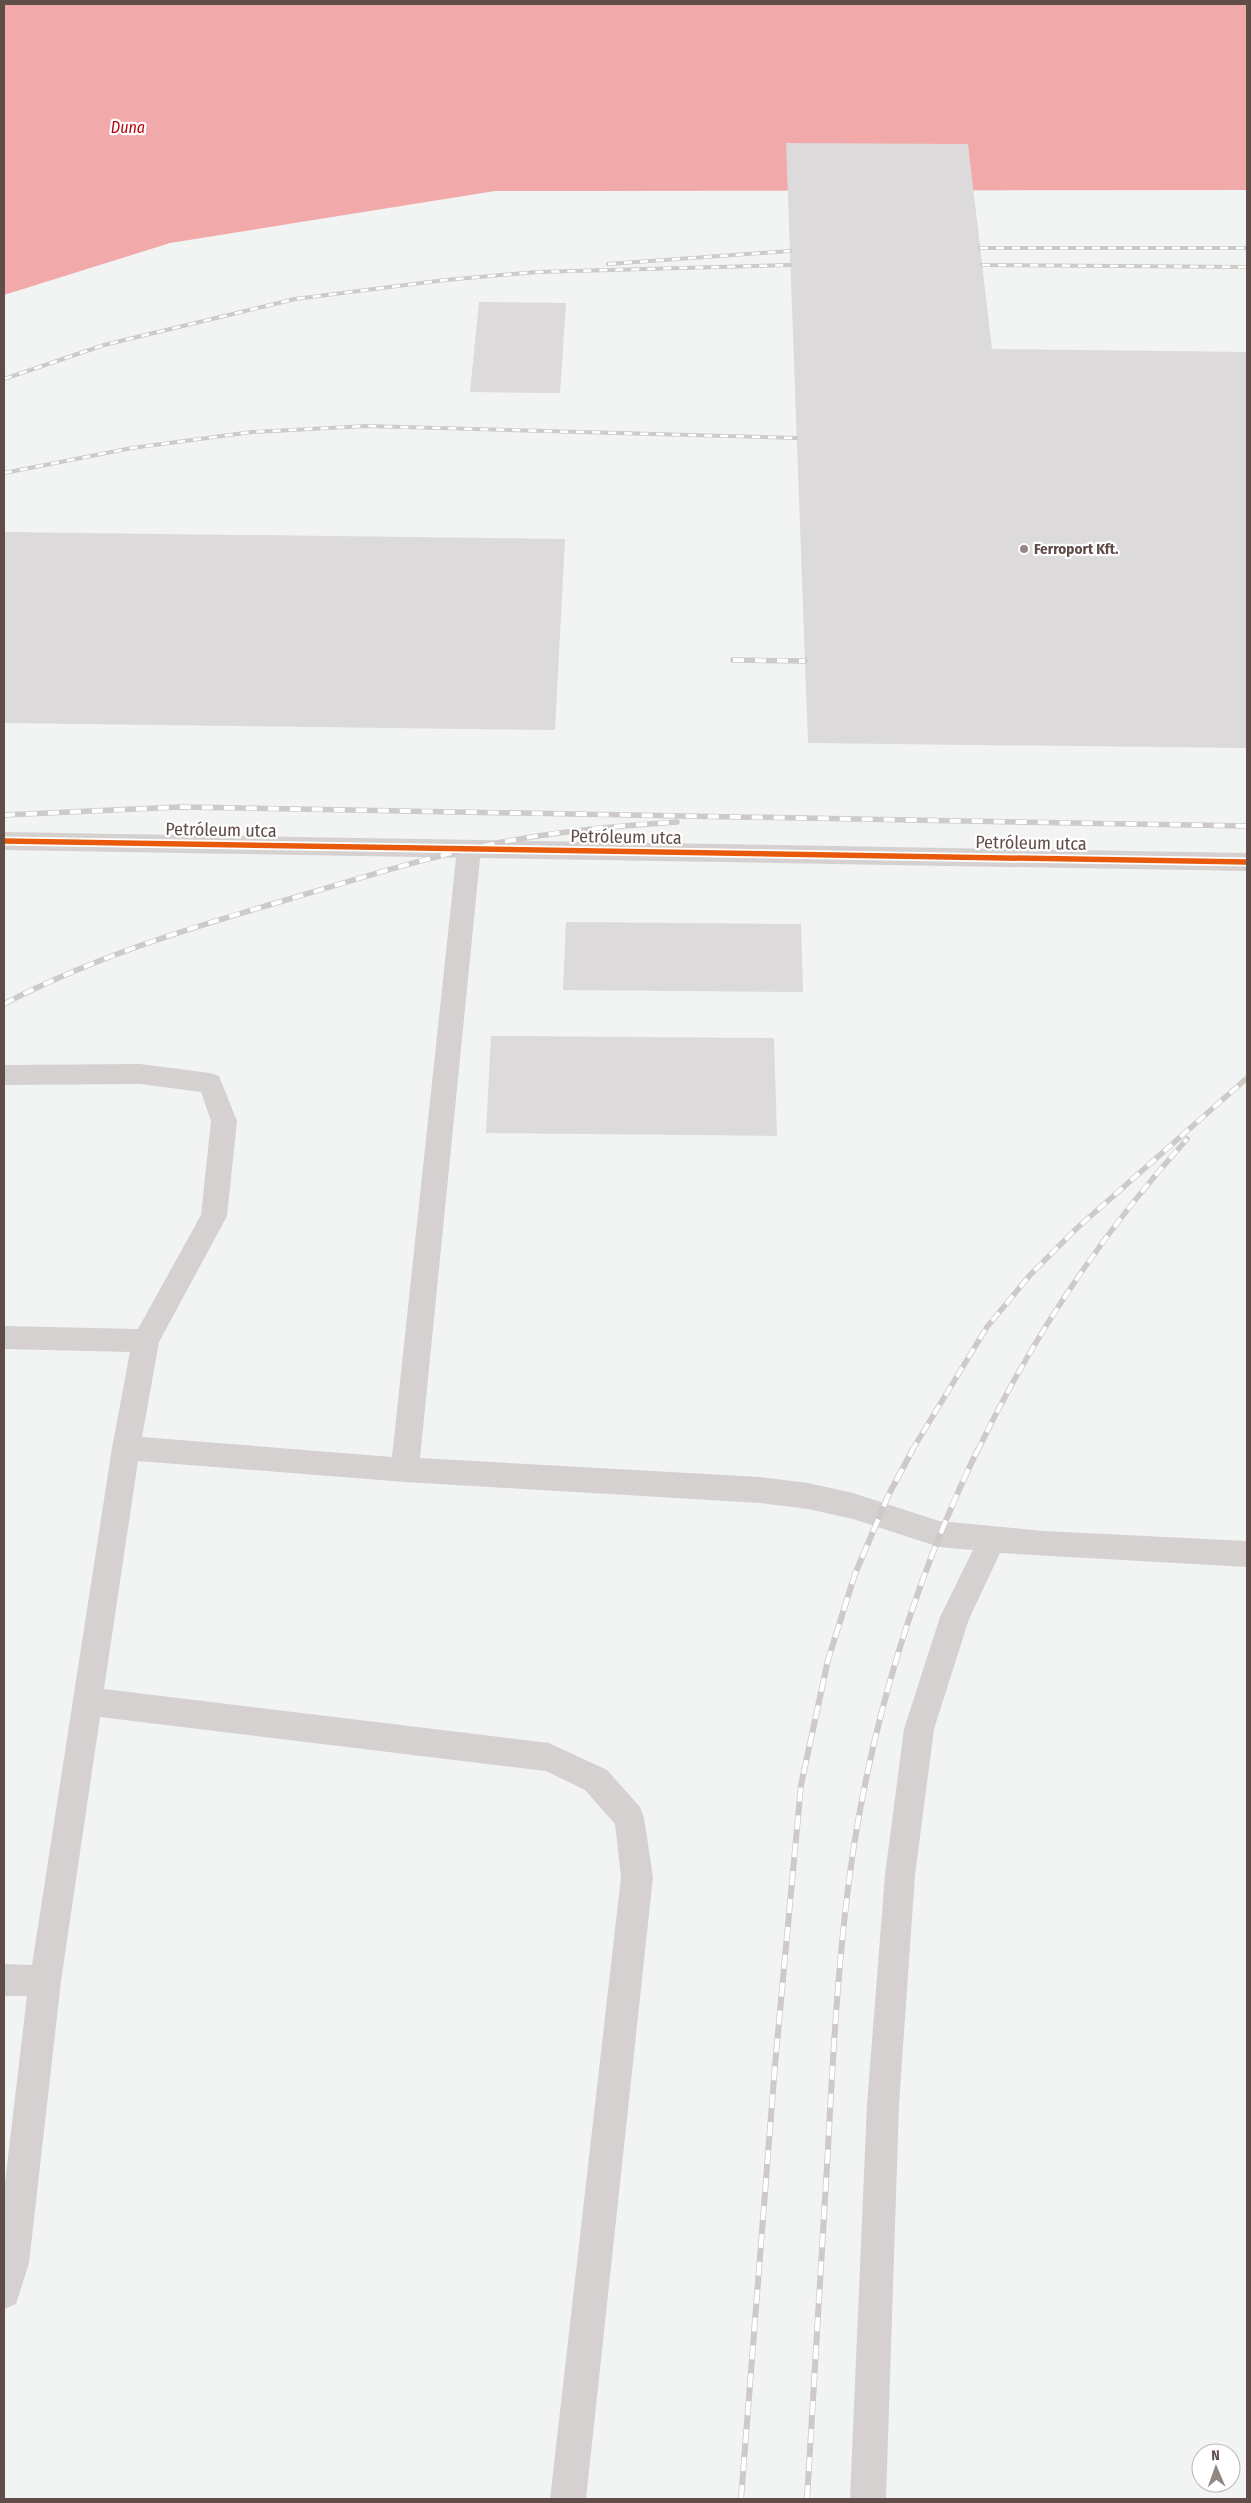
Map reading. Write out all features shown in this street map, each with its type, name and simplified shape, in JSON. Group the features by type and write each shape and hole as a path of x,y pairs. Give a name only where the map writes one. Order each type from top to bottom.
{"street":[{"name":"Petróleum utca","path":"4,841 1247,862"}],"lane":[{"path":"405,1470 470,849"},
{"path":"4,1076 140,1074 210,1083 224,1121 214,1216 146,1341 126,1448 86,1701 45,1982 12,2263 4,2292"},
{"path":"4,1337 146,1341"},
{"path":"126,1448 405,1470 760,1490 808,1496 853,1506 939,1534 992,1540 1247,1554"},
{"path":"868,2499 883,2104 900,1875 919,1729 955,1617 992,1540"},
{"path":"86,1701 549,1757 596,1780 629,1818 637,1877 568,2499"},
{"path":"4,1980 45,1982"}],"water":[{"name":"Duna","path":"4,4 1247,4 1247,190 495,191 170,243 4,295"}],"building":[{"name":"Ferroport Kft.","path":"786,143 968,144 992,349 1247,352 1247,748 808,743"},
{"path":"479,302 566,303 560,393 470,392"},
{"path":"4,532 565,539 555,730 4,723"},
{"path":"566,922 801,924 803,992 563,990"},
{"path":"491,1036 774,1038 777,1136 486,1133"}],"railway":[{"path":"980,248 1247,248"},
{"path":"608,264 790,251"},
{"path":"4,379 104,345 295,299 445,280 537,272 790,265"},
{"path":"982,265 1247,267"},
{"path":"4,473 132,448 252,432 367,426 796,438"},
{"path":"733,660 805,661"},
{"path":"4,815 179,807 1247,826"},
{"path":"4,1004 72,972 142,945 214,921 408,864 507,841 555,833 677,822"},
{"path":"911,1452 987,1327 1030,1275 1076,1229 1247,1078"},
{"path":"977,1452 1021,1368 1071,1288 1126,1211 1187,1139"},
{"path":"741,2499 775,2065 801,1785 828,1660 855,1574 889,1494 912,1451"},
{"path":"807,2499 837,2002 844,1920 855,1839 875,1739 902,1640 936,1545 977,1451"}],"cycle path":[{"path":"4,841 1247,862"}],"place":[{"name":"Ferroport Kft.","path":"1024,549"}]}
